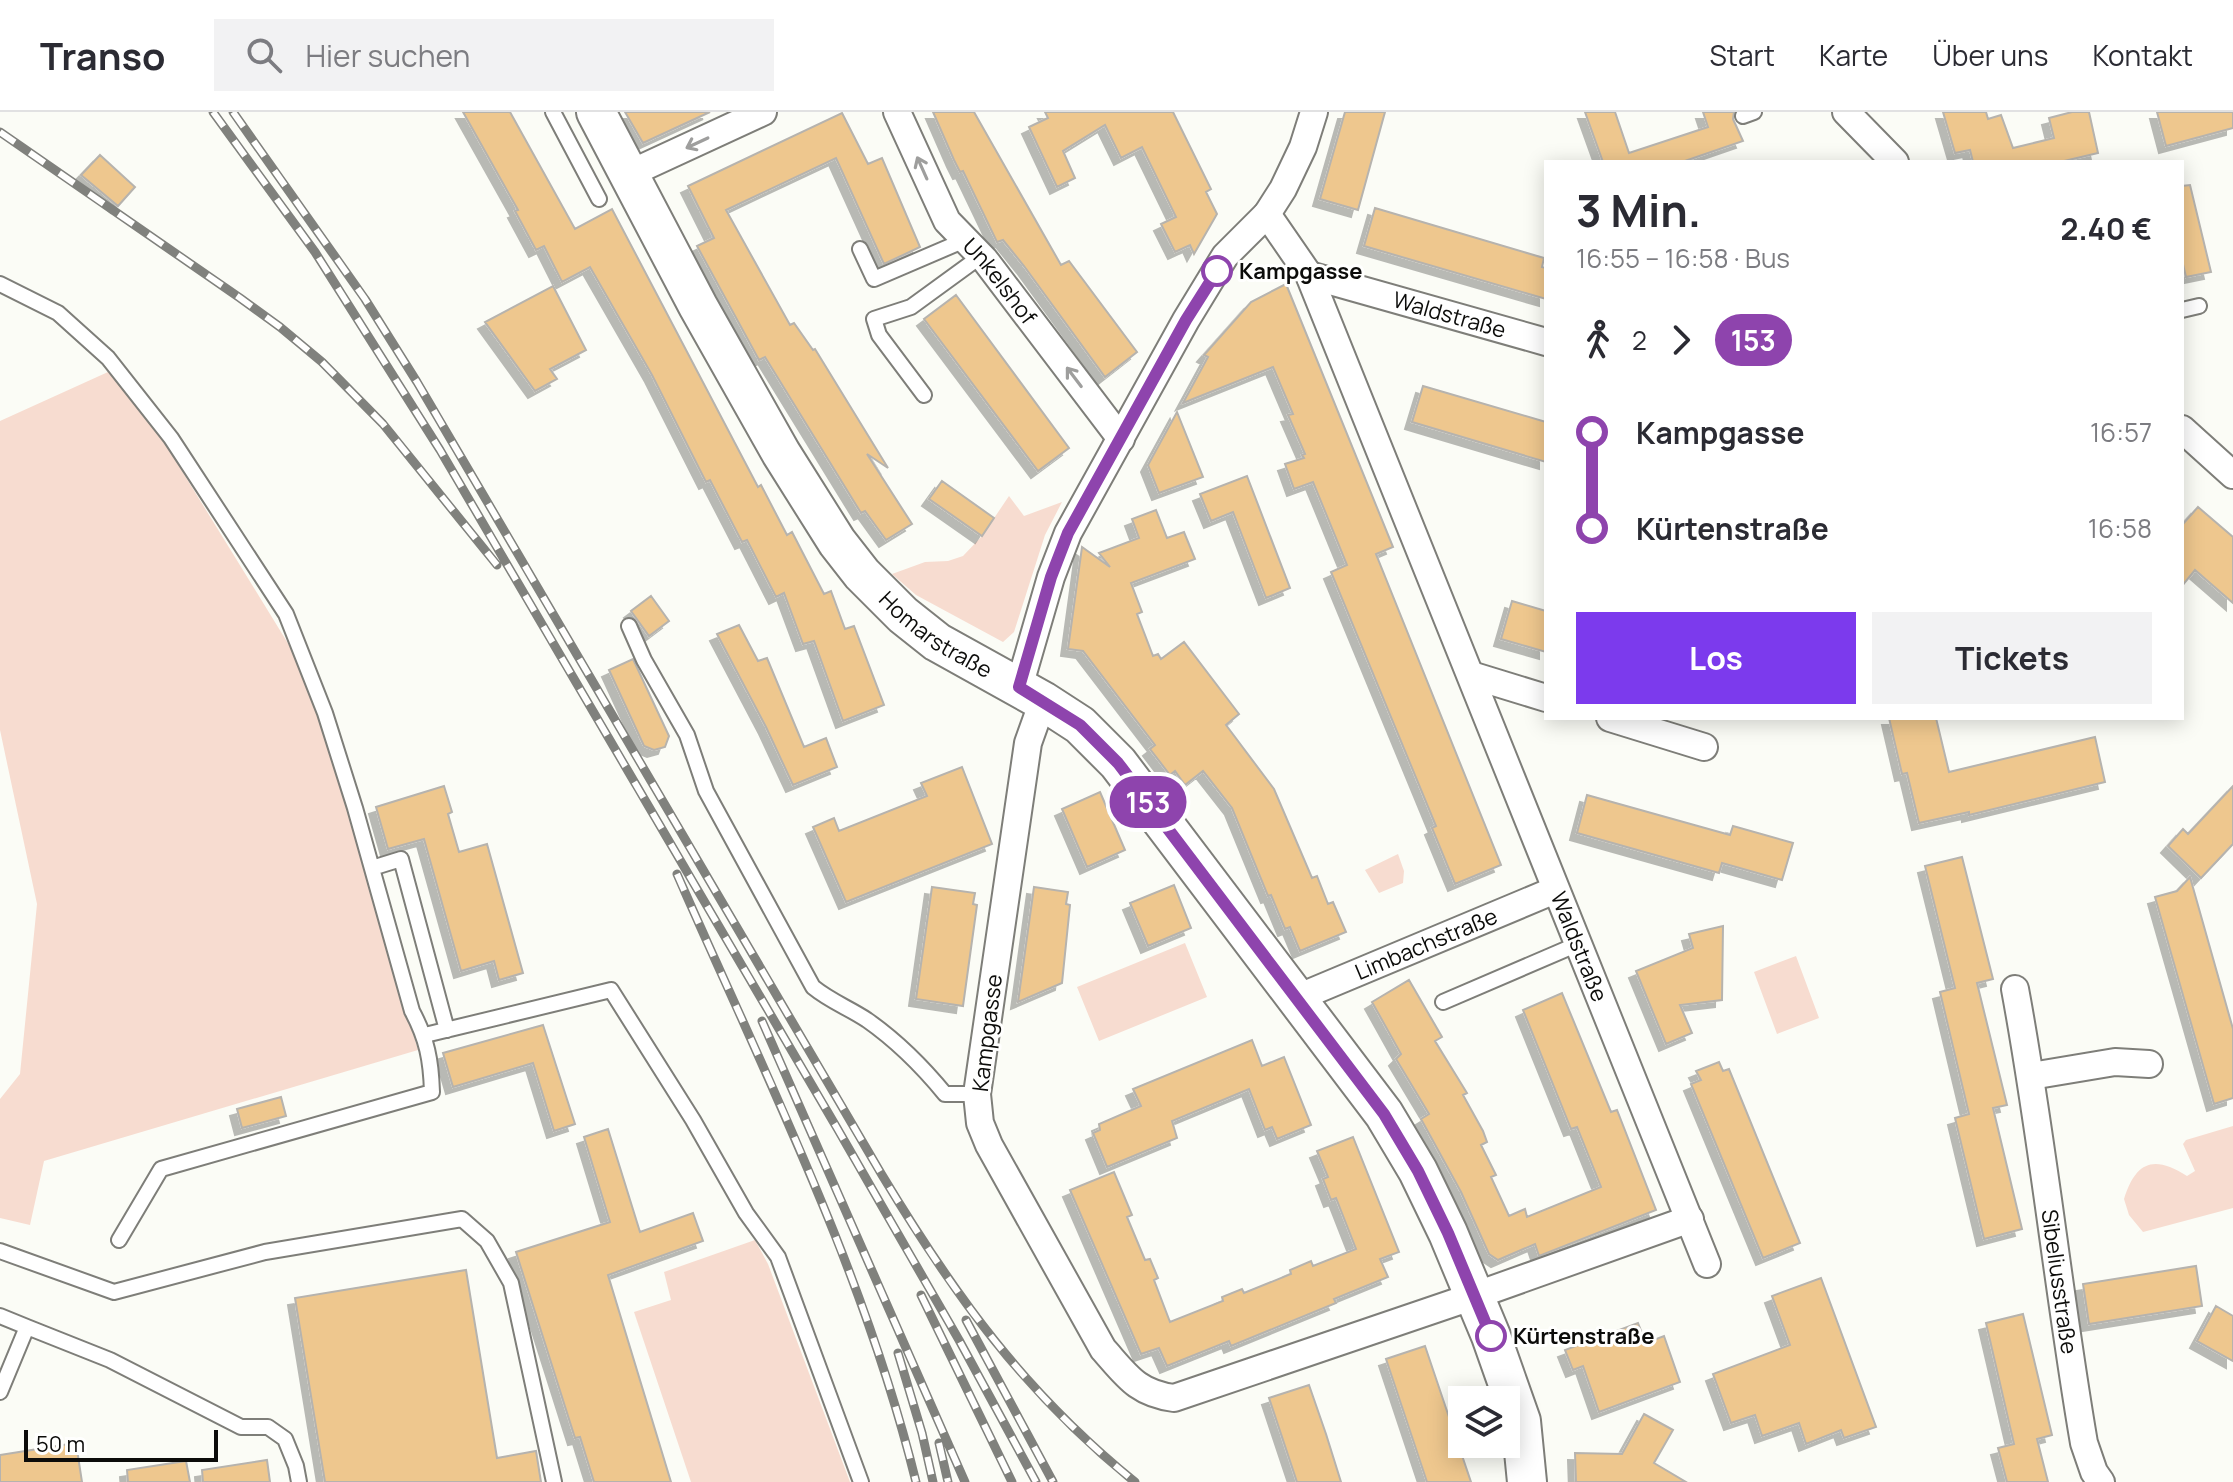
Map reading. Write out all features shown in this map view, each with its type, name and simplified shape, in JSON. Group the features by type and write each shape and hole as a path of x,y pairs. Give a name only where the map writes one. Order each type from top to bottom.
{"street":[{"name":"Homarstraße","path":"596,112 631,173 698,306 781,453 837,542 862,574 903,615 937,642 1080,725 1118,763 1384,1114 1424,1184 1474,1296 1521,1421 1527,1482"},
{"path":"631,173 763,112"},
{"name":"Unkelshof","path":"897,112 947,221 973,248 1121,439"},
{"name":"Kampgasse","path":"1314,112 1303,147 1283,189 1267,214 1225,256 1186,320 1058,556 1031,694 1028,743 977,1094 980,1123 989,1145 1103,1349 1128,1378 1153,1395 1174,1398 1474,1296"},
{"path":"1846,112 1893,160"},
{"name":"Waldstraße","path":"1267,214 1309,275 1707,1264"},
{"name":"Waldstraße","path":"1309,275 1544,341"},
{"path":"2186,442 2233,475"},
{"path":"1471,675 1544,697"},
{"path":"1616,720 1704,747"},
{"name":"Limbachstraße","path":"1297,998 1555,890"},
{"name":"Sibeliusstraße","path":"2015,989 2031,1076 2077,1403 2084,1443 2094,1472 2101,1482"},
{"path":"2031,1076 2115,1062 2149,1064"},
{"path":"1474,1296 1690,1219"}],"lane":[{"path":"553,112 599,199"},
{"path":"860,249 874,279 973,248"},
{"path":"924,395 879,335 874,319 911,307 973,248"},
{"path":"0,284 58,313 108,358 171,438 286,614 325,713 412,1011 425,1035 431,1066 432,1092 161,1169 119,1240"},
{"path":"2184,310 2199,306"},
{"path":"629,626 644,660 687,735 713,805 813,987 830,1001 864,1018 898,1044 945,1094 977,1094"},
{"path":"372,868 401,859 447,1030"},
{"path":"1443,1002 1578,944"},
{"path":"425,1035 611,990 693,1120 746,1213 778,1257 861,1482"},
{"path":"0,1251 114,1292 265,1252 462,1219 487,1241 511,1283 554,1482"},
{"path":"60,1274 67,1259"},
{"path":"0,1316 110,1360 241,1427 268,1427 285,1439 299,1482"},
{"path":"0,1392 27,1327"}],"shaded area":[{"path":"108,372 150,419 289,645 328,739 418,1050 44,1161 30,1225 0,1218 0,1099 20,1074 37,904 0,730 0,421"},
{"path":"1009,496 1024,516 1062,502 1045,535 1014,632 1003,642 916,595 892,574 925,562 948,561 963,556 982,536"},
{"path":"1398,854 1404,871 1403,883 1379,893 1365,870"},
{"path":"1185,943 1207,997 1099,1041 1077,987"},
{"path":"1796,956 1819,1018 1777,1034 1754,972"},
{"path":"2233,1126 2233,1208 2143,1232 2129,1215 2124,1199 2134,1176 2148,1165 2156,1164 2187,1176 2195,1171 2183,1144 2186,1140"},
{"path":"755,1240 768,1264 850,1482 691,1482 634,1312 671,1300 664,1272"}],"building":[{"path":"463,112 510,112 575,229 612,209 758,487 761,485 787,535 792,532 824,594 831,591 845,629 854,626 884,705 843,721 814,641 803,644 784,593 776,597 747,540 742,542 710,480 706,482 652,375 590,267 562,282 544,246 536,250 515,211 518,210"},
{"path":"625,112 710,112 643,143"},
{"path":"933,112 974,112 1061,265 1069,261 1137,352 1105,377 1024,266 1003,240 997,242"},
{"path":"1045,112 1173,112 1211,189 1206,192 1217,214 1194,254 1190,245 1175,252 1161,224 1176,217 1142,147 1121,158 1105,125 1063,151 1075,178 1057,187 1029,127 1048,118"},
{"path":"1345,112 1385,112 1358,210 1320,199"},
{"path":"1585,112 1615,112 1629,153 1708,127 1703,112 1734,112 1733,119 1743,141 1688,160 1602,160"},
{"path":"1943,112 1986,112 1988,119 2001,115 2013,148 2054,138 2049,118 2072,112 2089,112 2098,153 2068,160 1972,160 1970,150 1955,153"},
{"path":"2157,112 2233,112 2233,128 2166,146"},
{"path":"842,113 868,164 882,158 920,247 884,264 836,158 726,210 790,325 794,323 815,349 888,468 867,454 912,524 886,540 865,511 861,513 765,357 759,360 697,246 714,238 688,186"},
{"path":"100,155 135,187 118,206 81,175"},
{"path":"2190,185 2211,272 2186,277 2184,268 2184,186"},
{"path":"1375,208 1544,258 1544,298 1364,246"},
{"path":"1286,284 1393,547 1376,554 1501,865 1455,884 1432,828 1436,826 1331,572 1347,565 1313,482 1294,489 1285,464 1304,458 1302,455 1305,454 1288,415 1293,414 1273,367 1183,403 1208,357 1204,355 1251,302"},
{"path":"553,286 586,350 550,369 557,379 535,391 485,322"},
{"path":"956,295 1069,448 1038,471 924,319"},
{"path":"1423,386 1544,421 1544,461 1412,422"},
{"path":"1177,412 1203,477 1159,493 1148,465"},
{"path":"1247,476 1290,588 1266,598 1233,512 1211,521 1200,494"},
{"path":"942,481 994,518 982,536 929,499"},
{"path":"2198,507 2233,537 2233,603 2195,570 2184,584 2184,523"},
{"path":"1156,510 1167,538 1184,532 1195,559 1131,583 1142,612 1137,614 1153,656 1158,654 1161,659 1184,642 1239,714 1226,725 1274,789 1312,878 1317,876 1328,904 1333,902 1346,932 1300,951 1290,927 1285,929 1271,895 1268,896 1232,808 1203,771 1185,785 1175,771 1170,775 1150,749 1155,745 1083,651 1068,649 1082,547 1110,567 1099,553 1139,538 1132,519"},
{"path":"651,596 669,621 649,636 631,611"},
{"path":"1512,601 1544,610 1544,651 1501,639"},
{"path":"739,625 758,661 767,658 804,747 826,738 837,767 793,785 717,634"},
{"path":"633,659 669,736 665,747 654,750 644,746 609,670"},
{"path":"1889,720 1936,720 1949,772 2095,737 2105,782 1969,815 1969,812 1919,823 1907,773 1902,774"},
{"path":"962,767 992,844 846,902 813,827 834,818 839,831 927,796 921,783"},
{"path":"444,786 459,852 487,844 523,973 499,980 494,961 461,971 424,839 388,849 376,807"},
{"path":"2233,786 2233,844 2201,878 2168,846 2183,829 2188,834"},
{"path":"1100,792 1125,850 1087,867 1062,809"},
{"path":"1587,795 1730,835 1733,826 1793,843 1782,880 1722,863 1719,873 1577,833"},
{"path":"1962,857 1993,979 1977,983 2007,1105 1993,1108 2022,1229 1984,1239 1955,1118 1969,1114 1940,992 1955,988 1925,866"},
{"path":"2190,877 2233,1029 2233,1098 2214,1104 2155,897 2177,891"},
{"path":"1174,885 1191,928 1148,946 1130,903"},
{"path":"932,887 975,893 973,904 977,905 963,1006 916,999"},
{"path":"1034,887 1068,892 1066,904 1070,905 1062,983 1018,1002"},
{"path":"1723,926 1722,1000 1680,1005 1692,1033 1666,1044 1636,971 1693,948 1689,934"},
{"path":"1409,980 1442,1037 1435,1041 1467,1093 1463,1095 1487,1142 1481,1145 1496,1175 1491,1177 1509,1216 1525,1209 1527,1217 1601,1187 1577,1127 1571,1129 1523,1010 1562,993 1611,1112 1617,1110 1656,1210 1539,1256 1535,1244 1498,1260 1489,1254 1461,1192 1421,1119 1429,1114 1396,1059 1401,1054 1372,1002"},
{"path":"543,1025 575,1124 554,1131 533,1063 453,1087 443,1053"},
{"path":"1252,1040 1262,1066 1284,1057 1311,1125 1277,1139 1272,1127 1265,1130 1249,1089 1172,1121 1177,1138 1107,1167 1093,1133 1100,1130 1099,1124 1141,1106 1133,1089"},
{"path":"1719,1062 1723,1071 1729,1069 1800,1243 1763,1258 1691,1084 1701,1080 1696,1071"},
{"path":"281,1097 286,1116 242,1128 237,1109"},
{"path":"608,1129 640,1232 693,1213 703,1241 608,1275 671,1482 594,1482 580,1437 575,1438 516,1252 610,1222 584,1137"},
{"path":"1353,1137 1399,1252 1380,1259 1388,1277 1334,1299 1336,1303 1231,1346 1229,1341 1167,1366 1159,1348 1141,1354 1070,1190 1114,1172 1132,1215 1127,1217 1145,1260 1150,1259 1158,1278 1154,1280 1170,1322 1223,1301 1222,1297 1242,1289 1244,1293 1291,1274 1290,1270 1311,1261 1313,1266 1356,1249 1336,1198 1331,1200 1323,1179 1328,1177 1317,1151"},
{"path":"2196,1266 2202,1306 2089,1324 2083,1284"},
{"path":"466,1270 497,1458 536,1451 541,1482 325,1482 295,1298"},
{"path":"1821,1278 1876,1427 1844,1438 1841,1430 1806,1444 1799,1423 1762,1436 1755,1415 1731,1423 1713,1374 1790,1345 1772,1296"},
{"path":"2216,1306 2233,1316 2233,1361 2197,1341"},
{"path":"2023,1314 2052,1435 2037,1439 2048,1482 2007,1482 1998,1448 2014,1444 1986,1323"},
{"path":"1638,1323 1646,1343 1664,1336 1680,1382 1599,1412 1583,1366 1573,1370 1565,1350"},
{"path":"1425,1346 1448,1414 1448,1458 1463,1458 1471,1482 1427,1482 1386,1359"},
{"path":"1309,1385 1341,1482 1297,1482 1269,1398"},
{"path":"1644,1414 1673,1430 1654,1463 1686,1482 1576,1482 1575,1453 1622,1454"},
{"path":"76,1443 82,1482 0,1482 0,1455"},
{"path":"267,1460 270,1482 203,1482 202,1470"},
{"path":"186,1461 190,1482 128,1482 127,1470"}],"railway":[{"path":"213,112 315,252 440,450 837,1128 959,1340 1036,1482"},
{"path":"233,112 365,299 417,382 909,1219 965,1302 1025,1377 1095,1448 1135,1482"},
{"path":"0,132 240,298 322,362 383,424 497,565"},
{"path":"677,874 810,1173 840,1249 869,1326 916,1482"},
{"path":"762,1021 965,1482"},
{"path":"921,1295 1012,1482"},
{"path":"966,1320 1053,1482"},
{"path":"898,1353 933,1482"},
{"path":"939,1443 948,1482"}],"bus line":[{"name":"153","path":"1217,271 1186,320 1068,533 1051,577 1019,687 1080,725 1118,763 1384,1114 1418,1171 1448,1233 1491,1336"}],"place":[{"name":"Kampgasse","path":"1217,271"},
{"name":"Kürtenstraße","path":"1491,1336"}]}
